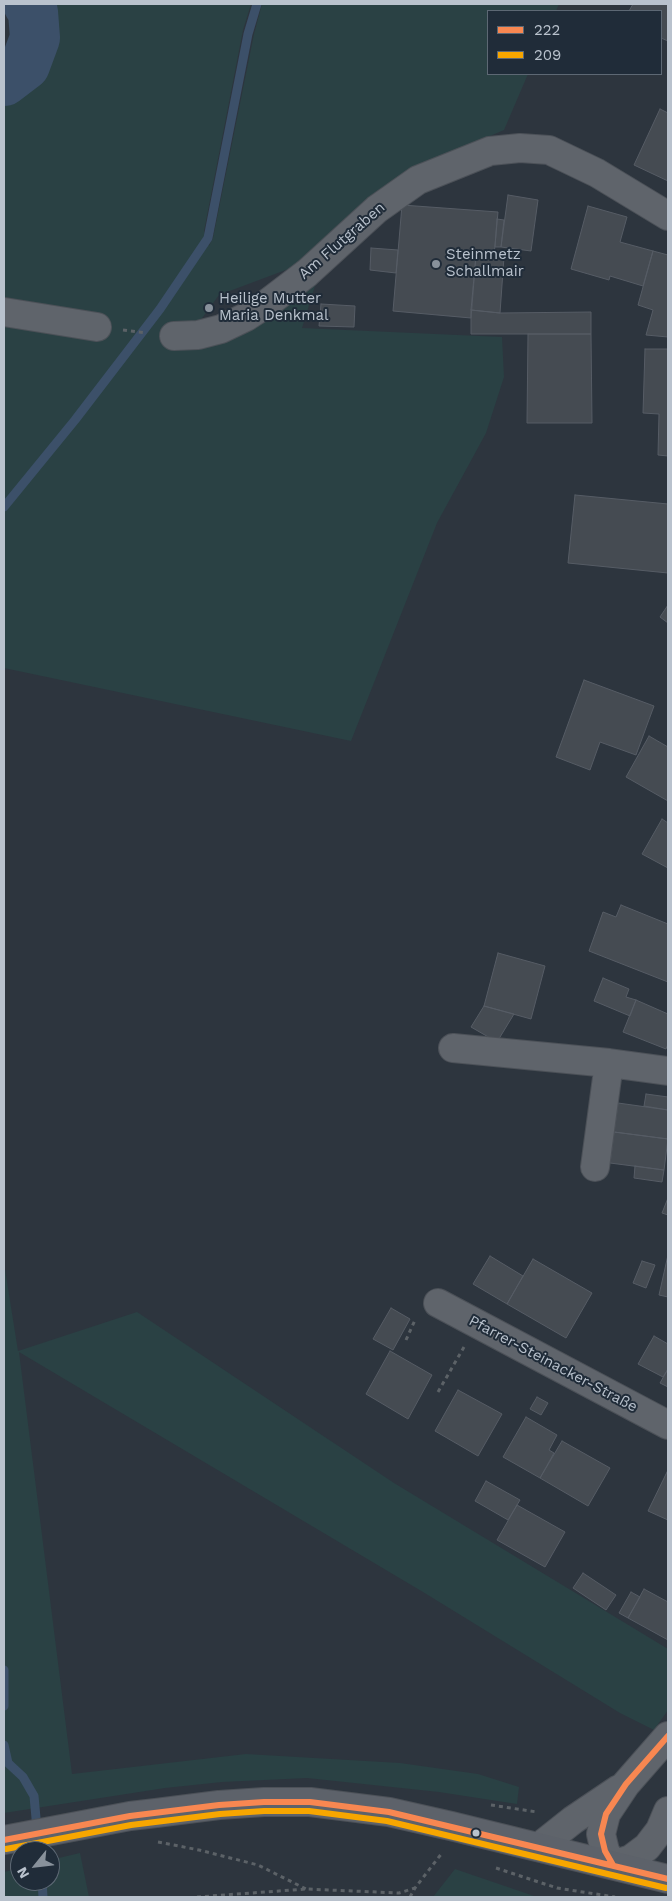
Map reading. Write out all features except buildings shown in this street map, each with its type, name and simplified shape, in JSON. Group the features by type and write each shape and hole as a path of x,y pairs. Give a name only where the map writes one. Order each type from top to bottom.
{"main road":[{"path":"4,1840 130,1816 219,1805 264,1802 310,1802 389,1812 668,1879"}],"street":[{"name":"Am Flutgraben","path":"174,336 198,335 221,329 246,317 307,273 377,209 418,180 490,151 520,148 549,150 597,173 668,216"},
{"path":"4,312 97,327"},
{"path":"453,1048 609,1063 668,1071"},
{"path":"595,1167 609,1063"},
{"name":"Pfarrer-Steinacker-Straße","path":"438,1303 668,1425"},
{"path":"668,1736 626,1784 606,1814 602,1834 605,1851 613,1865 631,1860 647,1847 660,1830 668,1810"},
{"path":"539,1847 572,1820 626,1784"}],"path":[{"path":"97,327 174,336"},
{"path":"438,1392 478,1324"},
{"path":"130,1816 134,1838 199,1850 258,1865 306,1889"},
{"path":"410,1897 442,1852 451,1855"},
{"path":"493,1867 557,1888 615,1897"},
{"path":"197,1897 306,1889 399,1892 415,1888"}],"green space":[{"path":"49,4 251,4 243,30 204,231 209,246 213,238 254,34 262,4 559,4 556,10 487,10 487,75 528,75 504,130 455,151 299,265 219,295 183,344 318,276 302,328 502,337 504,377 486,433 437,523 351,741 4,668 4,324 64,332 38,303 4,297 4,101 37,75 55,37"},
{"path":"4,1263 18,1351 137,1312 394,1483 668,1649 668,1710 654,1730 620,1713 423,1592 19,1352 72,1774 246,1754 400,1763 478,1774 519,1787 517,1804 439,1792 307,1778 222,1782 165,1788 4,1813"},
{"path":"80,1853 89,1897 4,1897 4,1872 10,1870 10,1891 60,1891 60,1858"},
{"path":"455,1869 537,1897 433,1897"}],"waterway":[{"path":"4,81 25,65 35,38 33,12 28,4"},
{"path":"4,507 75,420 160,309 208,238 248,34 257,4"},
{"path":"4,1670 4,1706"},
{"path":"4,1745 8,1763 23,1777 34,1796 38,1841"},
{"path":"43,1891 43,1897"}],"transit line":[{"name":"222","path":"613,1865 605,1851 601,1834 606,1814 626,1784 668,1736"},
{"name":"222","path":"4,1840 130,1816 219,1805 264,1802 310,1802 389,1812 668,1879"},
{"name":"209","path":"6,1849 131,1825 220,1814 264,1811 309,1811 387,1821 666,1888"}],"place":[{"name":"Steinmetz Schallmair","path":"436,264"},
{"name":"Heilige Mutter Maria Denkmal","path":"209,308"}]}
